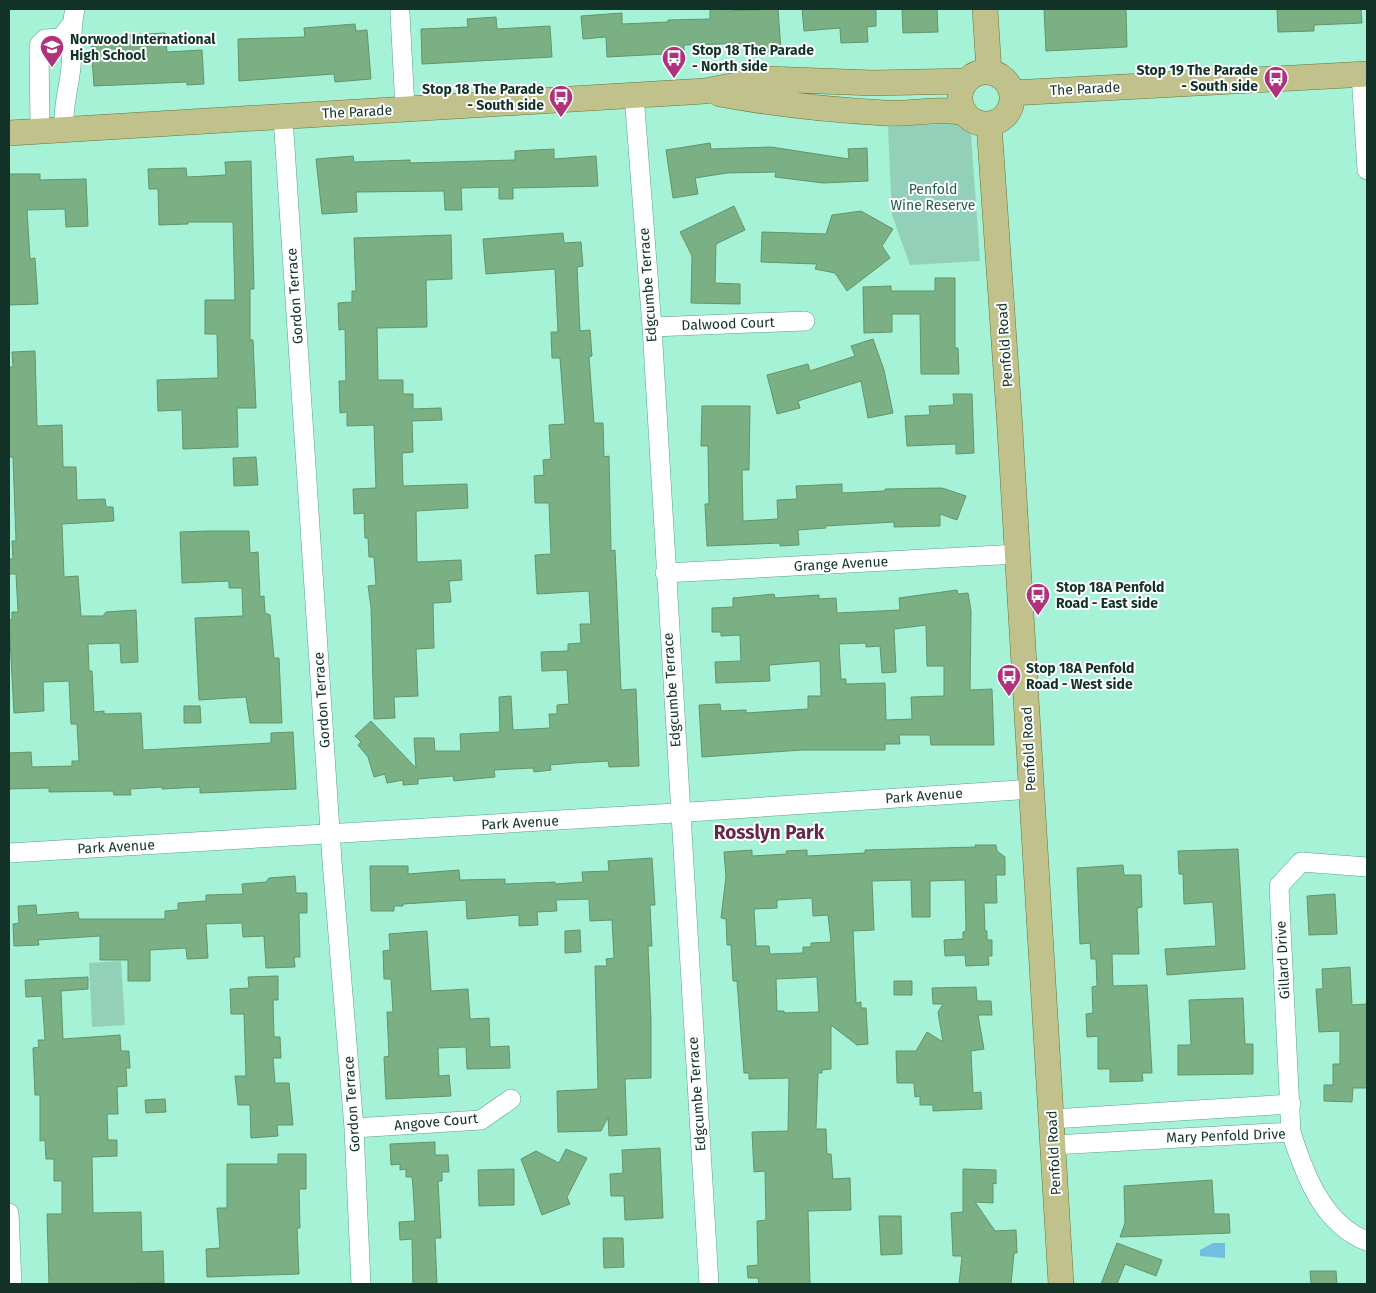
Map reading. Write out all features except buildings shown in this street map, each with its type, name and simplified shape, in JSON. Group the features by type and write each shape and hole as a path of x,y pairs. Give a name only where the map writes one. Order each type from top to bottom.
{"main road":[{"path":"985,9 989,72"},
{"path":"980,72 989,72 1004,79 1012,94 1009,110 1004,116 990,124 976,122 965,113 960,97 966,81 980,72"},
{"name":"The Parade","path":"1012,94 1364,74"},
{"name":"The Parade","path":"9,133 705,91 768,79 873,83 966,81"},
{"name":"The Parade","path":"705,91 767,102 887,113 948,109 965,113"},
{"name":"Penfold Road","path":"990,124 1018,554 1061,1284"}],"street":[{"path":"400,13 405,109"},
{"path":"52,131 63,113 71,66 73,17"},
{"path":"52,131 39,45 45,39 61,38 73,17"},
{"path":"1364,74 1367,170"},
{"name":"Edgcumbe Terrace","path":"634,95 652,327 665,573 709,1284"},
{"name":"Gordon Terrace","path":"283,116 330,834 354,1128 361,1284"},
{"name":"Dalwood Court","path":"652,327 805,320"},
{"name":"Grange Avenue","path":"665,573 1018,554"},
{"name":"Park Avenue","path":"9,854 680,813 1032,789"},
{"name":"Gillard Drive","path":"1291,1132 1279,886 1301,862 1367,866"},
{"name":"Angove Court","path":"354,1128 481,1120 511,1099"},
{"name":"Mary Penfold Drive","path":"1052,1119 1291,1104"},
{"name":"Mary Penfold Drive","path":"1053,1145 1291,1132 1299,1156 1324,1208 1340,1226 1367,1241"},
{"path":"9,1213 12,1284"}],"green space":[{"name":"Penfold Wine Reserve","path":"958,123 971,134 980,261 910,265 892,215 888,127"},
{"path":"121,961 125,1025 92,1027 89,963"}],"water":[{"path":"1213,1243 1225,1243 1225,1258 1200,1256 1200,1250"}],"place":[{"name":"Norwood International High School","path":"52,68"},
{"name":"Stop 18 The Parade - North side","path":"674,79"},
{"name":"Stop 19 The Parade - South side","path":"1276,99"},
{"name":"Stop 18 The Parade - South side","path":"561,118"},
{"name":"Stop 18A Penfold Road - East side","path":"1038,616"},
{"name":"Stop 18A Penfold Road - West side","path":"1009,697"}],"district":[{"name":"Rosslyn Park","path":"769,832"}]}
